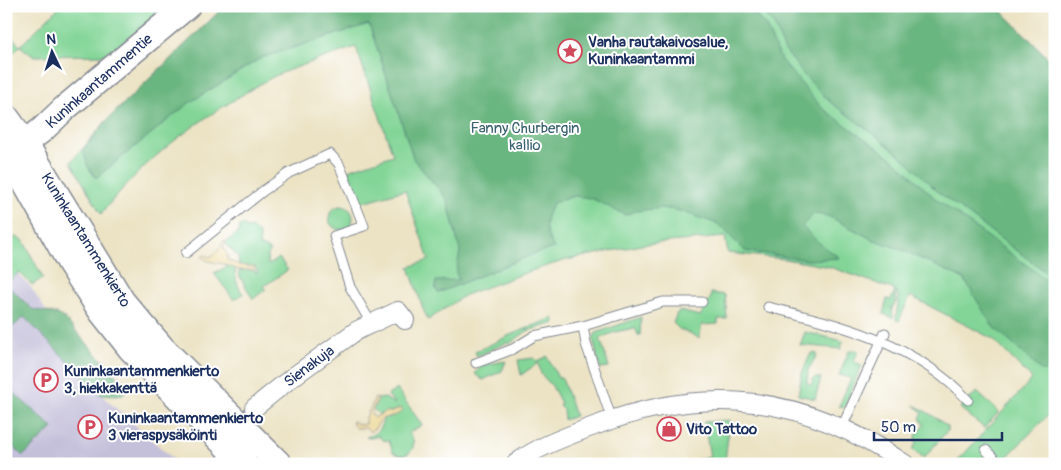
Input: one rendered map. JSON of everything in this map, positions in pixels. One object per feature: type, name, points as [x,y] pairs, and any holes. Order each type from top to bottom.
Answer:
[{"type":"street","name":"Kuninkaantammentie","points":[[13,149],[42,130],[65,108],[187,6]]},
{"type":"street","name":"Kuninkaantammenkierto","points":[[6,117],[13,149],[119,296],[163,349],[279,464]]},
{"type":"street","name":"Sienakuja","points":[[237,423],[356,331],[398,311],[404,320]]},
{"type":"street","points":[[515,464],[543,448],[612,420],[653,408],[684,402],[731,400],[800,412],[842,427],[875,444],[905,464]]},
{"type":"street","name":"Kuninkaantammenkierto","points":[[237,423],[244,464]]},
{"type":"lane","points":[[186,253],[263,190],[289,174],[330,154],[339,164],[364,226],[334,236],[350,287],[371,323]]},
{"type":"lane","points":[[476,363],[513,349],[534,336],[582,326],[663,302],[702,302]]},
{"type":"lane","points":[[768,307],[884,337],[953,384],[968,400]]},
{"type":"lane","points":[[582,326],[586,344],[612,420]]},
{"type":"lane","points":[[842,427],[884,337]]},
{"type":"lane","points":[[986,450],[999,464]]},
{"type":"shaded area","points":[[17,273],[30,286],[101,395],[179,464],[6,464],[6,284]]},
{"type":"green space","points":[[60,6],[166,6],[108,55],[33,56],[20,46]]},
{"type":"green space","name":"Fanny Churbergin kallio","points":[[225,6],[861,6],[1055,211],[1055,408],[1000,464],[955,464],[1032,379],[993,339],[910,296],[899,321],[896,320],[897,291],[896,301],[892,308],[893,318],[883,314],[887,299],[891,300],[895,290],[830,267],[785,259],[728,253],[725,237],[646,244],[566,260],[465,295],[428,320],[409,267],[429,260],[405,190],[360,203],[348,170],[393,155],[356,47],[278,75],[196,124],[146,165],[101,214],[71,162],[107,120]]},
{"type":"green space","name":"Fanny Churbergin kallio","points":[[225,6],[748,6],[766,27],[781,60],[822,108],[896,161],[936,199],[1055,286],[1055,361],[1043,372],[992,325],[964,279],[898,248],[874,240],[828,216],[814,214],[802,226],[819,243],[840,258],[809,260],[745,251],[718,224],[676,210],[661,208],[636,211],[625,215],[591,198],[574,196],[553,203],[547,216],[546,230],[554,248],[536,253],[438,293],[435,287],[436,281],[459,280],[456,273],[460,251],[447,199],[414,160],[369,24],[261,58],[189,103],[96,178],[88,167],[83,150],[107,120]]},
{"type":"green space","points":[[759,6],[997,6],[1055,65],[1055,279],[938,192],[908,162],[830,102],[804,75],[784,49],[774,25]]},
{"type":"green space","points":[[6,26],[11,36],[20,46],[6,60]]},
{"type":"green space","points":[[341,206],[350,209],[353,218],[350,227],[341,230],[332,227],[329,218],[332,209]]},
{"type":"green space","points":[[242,225],[247,228],[251,227],[256,231],[260,239],[259,245],[271,251],[267,256],[268,265],[279,258],[288,270],[264,286],[266,289],[253,299],[240,277],[239,270],[254,270],[256,273],[258,272],[255,267],[239,265],[238,257],[225,243],[240,231],[239,227]]},
{"type":"green space","points":[[16,237],[23,240],[43,278],[32,285],[19,272],[6,284],[6,241]]},
{"type":"green space","points":[[229,266],[235,268],[237,282],[243,294],[234,300],[214,273]]},
{"type":"green space","points":[[6,284],[32,309],[57,314],[64,318],[122,382],[126,391],[121,395],[101,395],[24,317],[6,333]]},
{"type":"green space","points":[[711,293],[725,295],[727,319],[718,319],[718,324],[702,325],[699,338],[679,329],[673,323],[677,313],[680,311],[700,316],[711,297]]},
{"type":"green space","points":[[641,317],[640,335],[638,335],[635,328],[615,332],[600,338],[609,367],[600,368],[593,339],[596,333]]},
{"type":"green space","points":[[553,318],[555,323],[527,331],[509,344],[508,342],[477,356],[475,352],[510,335]]},
{"type":"green space","points":[[805,332],[843,341],[841,349],[800,345]]},
{"type":"green space","points":[[858,350],[854,362],[862,365],[844,408],[839,406],[851,378],[839,375],[849,351]]},
{"type":"green space","points":[[811,353],[816,353],[817,355],[808,370],[807,383],[811,385],[814,378],[821,378],[815,399],[798,395],[802,373]]},
{"type":"green space","points":[[547,356],[558,378],[562,378],[575,416],[564,420],[563,410],[559,406],[561,403],[552,386],[541,374],[538,363],[521,375],[518,360],[534,358],[538,362]]},
{"type":"green space","points":[[506,361],[502,371],[483,380],[475,374],[482,365]]},
{"type":"green space","points":[[6,386],[53,428],[23,456],[6,440]]},
{"type":"green space","points":[[397,389],[422,425],[409,433],[414,443],[413,447],[411,451],[403,455],[393,452],[389,441],[383,440],[378,436],[366,437],[378,430],[384,417],[391,417],[398,409],[380,415],[373,409],[378,399],[385,398],[395,404],[388,395]]},
{"type":"green space","points":[[977,392],[999,412],[984,428],[960,408]]},
{"type":"green space","points":[[914,405],[948,427],[948,430],[924,458],[912,449],[916,444],[915,437],[924,425],[920,418],[923,413]]},
{"type":"green space","points":[[730,420],[725,461],[699,462],[698,459],[710,457],[704,422]]},
{"type":"sand","points":[[224,240],[226,242],[223,247],[228,256],[227,260],[239,265],[256,268],[254,270],[239,270],[224,264],[208,261],[202,257],[213,255]]},
{"type":"sand","points":[[375,398],[378,399],[371,413],[374,418],[385,412],[392,412],[400,408],[403,411],[381,419],[370,432],[366,428],[356,428],[352,421],[360,425],[365,424],[366,417]]},
{"type":"place","name":"Vanha rautakaivosalue, Kuninkaantammi","points":[[570,51]]},
{"type":"place","name":"Kuninkaantammenkierto 3, hiekkakenttä","points":[[46,380]]},
{"type":"place","name":"Kuninkaantammenkierto 3 vieraspysäköinti","points":[[90,427]]},
{"type":"place","name":"Vito Tattoo","points":[[669,429]]}]
